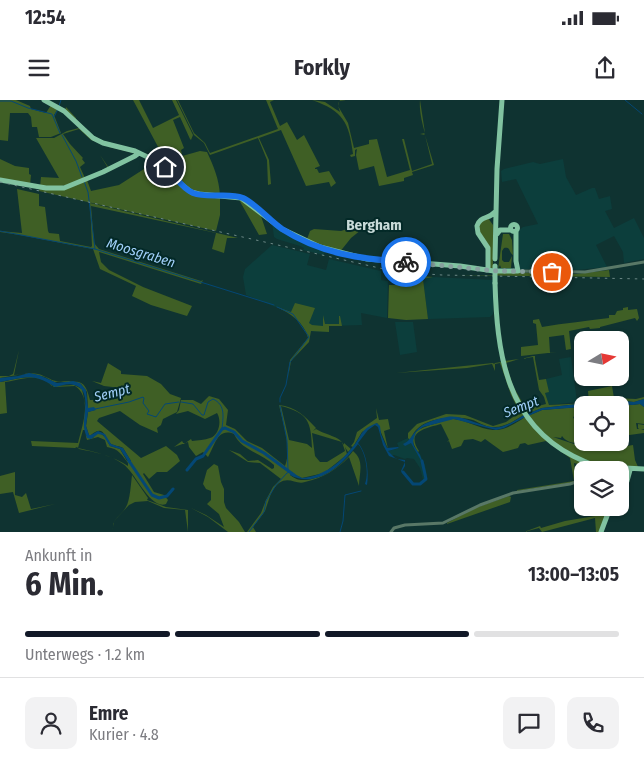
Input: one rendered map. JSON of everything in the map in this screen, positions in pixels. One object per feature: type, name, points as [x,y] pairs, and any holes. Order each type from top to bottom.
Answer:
[{"type":"main road","points":[[44,100],[64,111],[92,138],[138,153],[165,167],[191,192],[241,198],[284,230],[326,250],[367,259],[486,270],[518,271],[515,238],[512,230]]},
{"type":"main road","points":[[502,100],[495,212],[495,283],[497,323],[503,364],[521,408],[534,425],[556,445],[584,461]]},
{"type":"main road","points":[[0,180],[46,188],[64,188],[103,172],[138,153]]},
{"type":"main road","points":[[495,259],[496,186]]},
{"type":"main road","points":[[486,270],[487,246],[478,233],[477,228],[480,220],[495,212]]},
{"type":"main road","points":[[487,217],[500,226],[512,230]]},
{"type":"main road","points":[[496,237],[500,230],[512,230]]},
{"type":"main road","points":[[580,459],[586,461]]},
{"type":"main road","points":[[629,476],[644,471]]},
{"type":"main road","points":[[601,532],[607,516]]},
{"type":"street","points":[[518,271],[585,272],[642,262]]},
{"type":"street","points":[[391,532],[395,528],[405,525],[443,523],[480,505],[513,493],[574,483]]},
{"type":"shaded area","points":[[563,159],[566,177],[576,195],[595,188],[599,199],[610,196],[612,209],[605,211],[614,228],[634,218],[644,238],[644,259],[624,263],[623,252],[614,236],[596,245],[607,267],[576,270],[520,269],[518,231],[523,227],[538,224],[516,179],[502,182],[501,171],[533,162],[540,164]]},
{"type":"shaded area","points":[[272,223],[325,251],[324,255],[303,250],[304,248],[300,246],[277,239],[274,237]]},
{"type":"shaded area","points":[[272,245],[310,254],[307,265],[326,270],[329,259],[381,271],[381,280],[388,281],[387,318],[361,313],[362,325],[329,326],[329,332],[306,331],[293,314],[246,295],[243,277],[245,269]]},
{"type":"shaded area","points":[[432,277],[494,280],[493,314],[490,317],[428,319],[423,279]]},
{"type":"shaded area","points":[[395,322],[413,322],[417,352],[400,355]]},
{"type":"shaded area","points":[[571,357],[576,396],[574,396],[574,402],[549,405],[545,393],[548,392],[546,379],[562,375],[559,359]]},
{"type":"shaded area","points":[[408,438],[420,454],[425,465],[427,476],[424,483],[420,468],[414,459],[405,459],[392,455],[388,451],[399,448],[397,443]]},
{"type":"green space","points":[[0,100],[16,100],[30,106],[31,109],[46,113],[51,105],[58,109],[54,115],[61,133],[51,137],[39,137],[37,127],[32,127],[31,117],[28,113],[10,113],[8,141],[0,140]]},
{"type":"green space","points":[[133,100],[139,100],[153,128],[179,115],[172,100],[176,100],[193,135],[191,140],[180,117],[173,120],[184,148],[181,150],[182,154],[167,156],[168,159],[157,161],[135,150],[156,159],[164,158]]},
{"type":"green space","points":[[177,100],[194,133],[205,143],[210,153],[278,129],[266,100],[274,100],[270,102],[280,126],[287,122],[297,140],[304,135],[320,166],[315,169],[319,173],[329,171],[336,183],[331,187],[329,182],[306,186],[281,130],[259,138],[269,160],[271,184],[268,185],[267,160],[258,138],[210,155],[204,143],[194,135]]},
{"type":"green space","points":[[312,100],[325,102],[340,112],[338,106],[348,123],[354,148],[369,144],[369,140],[377,139],[387,177],[410,170],[402,139],[404,139],[412,171],[432,164],[425,135],[434,165],[412,172],[413,175],[404,178],[404,181],[379,186],[374,166],[359,170],[356,155],[357,149],[355,150],[355,156],[351,157],[350,155],[353,154],[351,143],[343,119],[338,113]]},
{"type":"green space","points":[[420,100],[425,133],[421,116]]},
{"type":"green space","points":[[66,107],[92,135],[101,140],[135,150],[96,139],[65,111]]},
{"type":"green space","points":[[79,128],[97,141],[134,153],[91,140],[79,129],[63,134],[83,158],[85,163],[80,167],[85,178],[100,172],[63,187],[40,187],[41,177],[59,178],[36,138],[54,138],[67,131]]},
{"type":"green space","points":[[200,151],[207,152],[210,157],[220,195],[195,193],[184,187],[161,162]]},
{"type":"green space","points":[[0,159],[15,166],[29,168],[29,174],[31,175],[30,185],[0,179]]},
{"type":"green space","points":[[155,162],[187,190],[220,196],[220,215],[216,231],[39,191],[40,188],[49,189],[87,180],[91,191],[119,185]]},
{"type":"green space","points":[[17,189],[39,194],[39,206],[45,207],[48,231],[49,233],[59,234],[60,241],[92,246],[90,203],[238,238],[227,238],[224,253],[212,249],[216,233],[91,206],[94,243],[99,249],[201,281],[203,280],[201,284],[99,252],[101,262],[109,270],[143,287],[192,306],[187,316],[151,305],[132,296],[136,286],[100,269],[93,249],[0,232],[22,233]]},
{"type":"green space","points":[[238,198],[260,213],[267,234],[259,235]]},
{"type":"green space","points":[[488,218],[493,225],[493,268],[489,268],[489,254],[478,229],[480,222]]},
{"type":"green space","points":[[359,225],[361,230],[351,238],[339,253],[307,239],[310,231],[314,229],[341,231]]},
{"type":"green space","points":[[503,234],[509,234],[512,240],[513,255],[509,249],[504,248],[502,260],[509,262],[512,256],[511,268],[501,268],[500,265],[498,269]]},
{"type":"green space","points":[[609,270],[610,277],[455,275],[494,275],[494,272],[576,274]]},
{"type":"green space","points":[[400,274],[433,277],[423,279],[428,319],[406,320],[388,318],[389,285],[398,285]]},
{"type":"green space","points":[[295,303],[315,308],[309,323],[312,325],[323,326],[323,315],[325,324],[339,324],[340,316],[342,326],[329,326],[329,332],[311,331],[309,342],[291,361],[288,378],[290,360],[308,338],[303,327],[296,319],[277,307],[291,312]]},
{"type":"green space","points":[[628,307],[628,310],[637,309],[639,318],[637,321],[635,318],[600,328],[590,329],[589,327],[569,331],[571,349],[566,350],[564,335],[549,337],[550,353],[521,356],[521,347],[538,345],[536,324],[533,323],[533,320],[539,319],[542,327],[609,318],[609,315],[615,315],[617,311]]},
{"type":"green space","points":[[19,350],[14,375],[20,375],[0,378],[0,376],[13,374]]},
{"type":"green space","points":[[535,356],[539,380],[546,379],[549,392],[545,393],[549,405],[574,404],[542,408],[527,414],[513,391],[504,361],[519,359],[506,363],[513,386],[526,409],[546,404],[539,390],[533,357],[521,359]]},
{"type":"green space","points":[[501,362],[524,415],[507,425],[499,427],[486,426],[466,418],[443,418],[421,426],[415,431],[410,440],[408,438],[408,433],[417,424],[446,414],[465,415],[493,426],[506,422],[519,413],[519,411],[511,395],[500,363],[495,364],[495,371],[492,364],[467,368],[396,373]]},
{"type":"green space","points":[[108,363],[121,371],[121,374],[147,376],[161,384],[170,394],[181,398],[177,412],[163,419],[161,425],[157,428],[158,433],[140,425],[120,411],[99,418],[97,421],[141,458],[166,446],[177,455],[180,461],[167,472],[157,472],[149,479],[143,474],[154,492],[164,495],[168,500],[166,504],[154,502],[128,469],[118,461],[128,466],[128,463],[119,452],[107,447],[105,440],[98,437],[87,440],[85,433],[86,436],[93,438],[96,434],[101,434],[110,446],[120,449],[127,461],[131,461],[123,448],[110,443],[101,431],[89,435],[86,426],[88,412],[95,410],[88,409],[87,392],[81,384],[72,382],[82,383],[85,386],[90,400],[116,399],[120,394],[121,388],[104,386],[92,381],[101,383]]},
{"type":"green space","points":[[30,373],[35,373],[60,382],[54,382],[45,377]]},
{"type":"green space","points":[[27,377],[34,377],[42,379],[25,378],[5,382],[7,413],[0,414],[0,382]]},
{"type":"green space","points":[[74,385],[82,389],[84,398],[75,386],[53,386]]},
{"type":"green space","points":[[612,386],[614,396],[588,396],[588,391]]},
{"type":"green space","points":[[209,396],[219,399],[228,410],[226,425],[235,429],[247,441],[262,448],[285,466],[288,451],[285,427],[279,405],[285,406],[295,410],[304,416],[316,428],[313,431],[316,429],[336,438],[342,442],[344,445],[344,443],[351,449],[348,452],[345,447],[347,454],[324,473],[302,478],[291,473],[290,475],[301,480],[316,478],[337,467],[353,451],[360,463],[359,486],[349,457],[334,470],[323,476],[318,478],[302,483],[289,480],[283,481],[274,489],[265,511],[253,527],[256,532],[247,532],[261,513],[273,487],[281,479],[260,463],[248,462],[229,450],[240,454],[248,461],[258,460],[272,469],[274,465],[246,448],[234,434],[224,433],[220,435],[208,457],[203,452],[196,456],[189,447],[188,442],[186,443],[191,439],[192,441],[206,439],[216,434],[219,427],[219,416],[217,413],[205,419],[188,411],[176,414],[181,400],[193,400],[201,404]],"holes":[[[281,406],[297,412],[306,420],[311,431],[312,448],[307,444],[289,440]],[[312,433],[342,442],[345,451],[327,462],[320,462],[315,456]]]},
{"type":"green space","points":[[644,397],[644,399],[629,402],[629,399]]},
{"type":"green space","points":[[84,400],[86,408],[85,430],[83,430],[78,448],[32,446],[31,441],[78,443],[84,421]]},
{"type":"green space","points":[[640,404],[644,407],[644,424],[636,423],[637,429],[639,429],[638,424],[644,425],[644,429],[641,429],[644,430],[644,433],[629,435],[629,405]]},
{"type":"green space","points":[[574,407],[574,442],[566,440],[562,436],[561,438],[553,437],[574,444],[574,451],[629,451],[629,446],[633,445],[635,460],[639,469],[629,468],[629,461],[588,461],[560,447],[543,434],[528,416],[542,410]]},
{"type":"green space","points":[[376,408],[379,420],[388,419],[390,429],[384,431],[388,449],[377,423],[362,432],[353,447],[351,446],[357,432],[377,418]]},
{"type":"green space","points":[[525,417],[550,442],[587,461],[574,461],[574,481],[570,458],[546,441],[528,445],[525,443],[520,444],[518,448],[503,452],[485,439],[481,442],[473,439],[464,440],[461,446],[452,449],[449,441],[447,442],[449,440],[441,424],[424,429],[416,435],[415,444],[418,452],[413,440],[414,435],[426,426],[453,419],[497,430],[510,426]]},
{"type":"green space","points":[[182,441],[184,444],[174,447]]},
{"type":"green space","points":[[214,464],[218,466],[224,489],[226,508],[239,522],[245,532],[228,532],[208,517],[191,508],[206,515],[224,527],[219,514],[207,504],[211,500],[211,491],[206,489],[203,484],[207,470]]},
{"type":"green space","points":[[15,472],[15,495],[22,497],[26,493],[31,509],[55,504],[19,513],[13,492],[0,494],[0,476]]},
{"type":"green space","points":[[132,475],[148,498],[147,500],[166,507],[188,510],[188,532],[185,510],[164,508],[148,501],[135,502],[129,505],[114,522],[127,504]]},
{"type":"green space","points":[[574,481],[570,483],[517,490]]},
{"type":"green space","points":[[509,496],[511,497],[510,502],[447,524],[475,508]]},
{"type":"green space","points":[[606,516],[600,532],[596,532],[595,518],[542,532],[539,528],[524,532],[540,526],[541,528],[565,521]]},
{"type":"water","points":[[29,373],[57,383],[73,381],[80,383],[86,390],[88,408],[94,407],[96,410],[88,412],[86,426],[89,435],[98,431],[105,434],[111,444],[123,448],[131,461],[129,463],[120,449],[110,446],[103,435],[98,434],[91,439],[87,438],[84,427],[85,397],[80,387],[69,384],[55,387],[40,379],[28,377],[0,382],[0,378]]},
{"type":"water","points":[[644,399],[644,407],[640,404],[629,405],[629,402]]},
{"type":"water","points":[[574,404],[574,408],[542,410],[528,416],[527,414],[542,408]]},
{"type":"water","points":[[524,415],[525,417],[496,430],[454,419],[423,427],[416,432],[413,441],[423,464],[411,443],[405,446],[403,444],[422,425],[430,421],[454,417],[487,426],[500,427]]},
{"type":"water","points":[[377,423],[380,426],[387,448],[399,448],[388,451],[395,458],[389,456],[383,445],[378,427],[375,425],[368,430],[358,443],[361,447],[367,463],[368,474],[367,485],[365,484],[367,474],[365,458],[358,444],[337,467],[320,477],[300,479],[290,475],[291,472],[302,478],[310,477],[332,467],[344,457],[365,429]]},
{"type":"waterway","points":[[59,106],[61,100]]},
{"type":"waterway","points":[[625,100],[642,114]]},
{"type":"waterway","points":[[0,101],[11,101],[28,108],[52,114],[60,133]]},
{"type":"waterway","points":[[54,117],[58,109]]},
{"type":"waterway","points":[[62,135],[82,177]]},
{"type":"waterway","points":[[84,181],[88,192],[95,249]]},
{"type":"waterway","name":"Moosgraben","points":[[0,231],[95,249],[274,305]]},
{"type":"waterway","name":"Moosgraben","points":[[277,307],[293,314],[309,337],[290,362],[286,385],[280,402]]},
{"type":"waterway","name":"Sempt","points":[[95,409],[143,397],[143,403],[149,411],[147,414],[156,417],[165,404],[179,402]]},
{"type":"waterway","name":"Sempt","points":[[181,402],[193,404],[204,415],[208,402],[213,399],[222,408],[222,429]]},
{"type":"waterway","name":"Moosgraben","points":[[280,406],[287,440],[288,470]]},
{"type":"waterway","name":"Sempt","points":[[187,470],[196,459],[203,456],[222,429],[225,428],[234,432],[242,441],[264,453],[294,475]]},
{"type":"waterway","name":"Sempt","points":[[129,461],[152,495],[159,498],[167,496],[173,489]]},
{"type":"waterway","name":"Sempt","points":[[403,472],[413,484],[420,484],[426,479],[422,461]]},
{"type":"waterway","points":[[249,532],[264,512],[266,501],[276,485],[290,472]]},
{"type":"waterway","points":[[340,532],[345,495],[361,491]]},
{"type":"railway","points":[[0,182],[397,272],[442,275],[644,279]]},
{"type":"way so far","points":[[406,262],[498,271],[552,272]]},
{"type":"district","name":"Bergham","points":[[374,225]]},
{"type":"route","points":[[165,167],[191,192],[196,194],[236,196],[246,200],[282,229],[326,250],[356,258],[406,262]]}]
